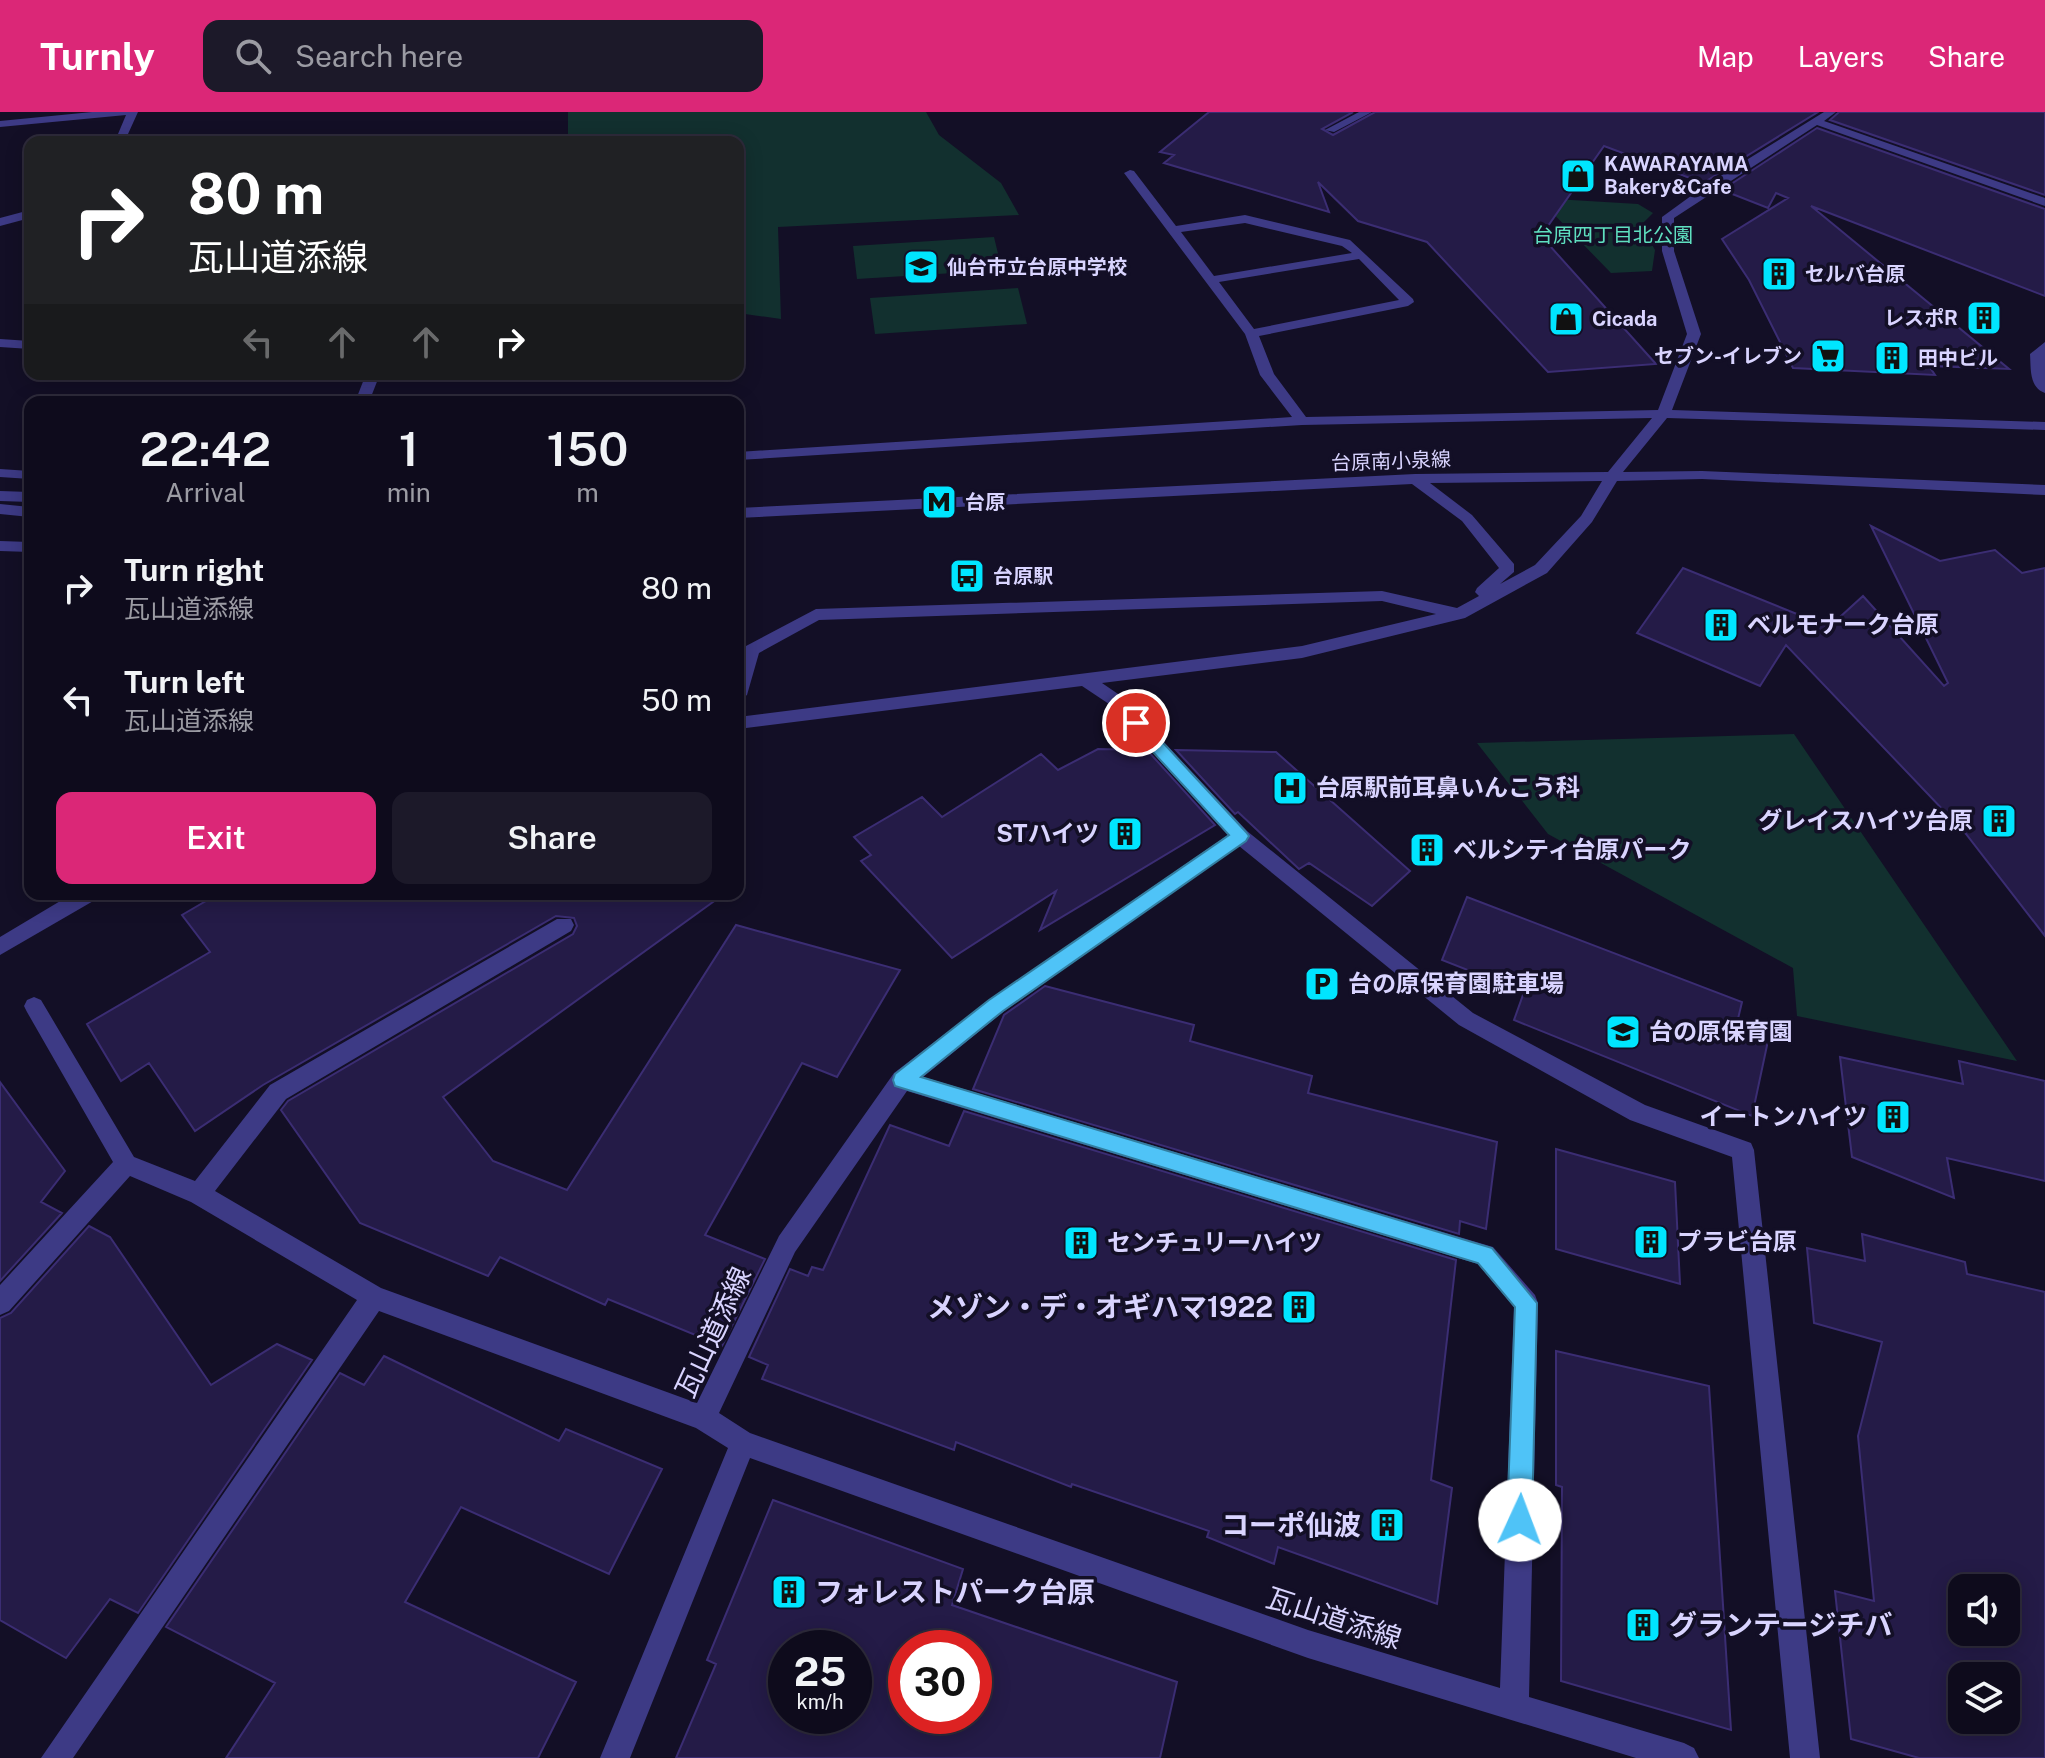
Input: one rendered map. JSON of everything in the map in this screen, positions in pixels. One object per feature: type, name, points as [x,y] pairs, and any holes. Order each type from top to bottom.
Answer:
[{"type":"street","points":[[0,124],[126,112]]},
{"type":"street","points":[[123,134],[133,112]]},
{"type":"street","points":[[1330,130],[1367,112]]},
{"type":"street","points":[[744,722],[1302,652],[1459,614],[1541,569],[1587,519],[1612,476],[1663,414],[1694,334],[1668,251],[1668,217],[1710,187],[1831,112]]},
{"type":"street","points":[[1815,121],[2045,202]]},
{"type":"street","points":[[1130,173],[1251,334],[1267,375],[1302,421]]},
{"type":"street","points":[[0,222],[24,216]]},
{"type":"street","points":[[1172,230],[1245,219],[1346,243],[1408,302],[1251,334]]},
{"type":"street","points":[[1210,280],[1362,255]]},
{"type":"street","points":[[0,343],[24,345]]},
{"type":"street","points":[[2045,346],[2037,354],[2039,381],[2045,389]]},
{"type":"street","points":[[744,456],[1302,421],[1663,414],[2045,426]]},
{"type":"street","points":[[0,473],[24,475]]},
{"type":"street","name":"台原南小泉線","points":[[744,513],[1415,479],[1702,475],[2045,490]]},
{"type":"street","points":[[1415,479],[1467,518],[1508,568],[1459,614]]},
{"type":"street","points":[[0,496],[24,497]]},
{"type":"street","points":[[0,509],[24,511]]},
{"type":"street","points":[[0,546],[24,547]]},
{"type":"street","points":[[744,676],[752,650],[816,615],[1382,596],[1459,614]]},
{"type":"street","points":[[1084,679],[1115,700],[1240,836],[1466,1019],[1638,1113],[1743,1150],[1805,1758]]},
{"type":"street","name":"瓦山道添線","points":[[1240,836],[996,1006],[902,1080],[787,1244],[703,1418],[743,1443],[1308,1644],[1514,1706],[1651,1753],[1684,1758]]},
{"type":"street","points":[[0,947],[78,900]]},
{"type":"street","points":[[199,1194],[278,1092],[564,925]]},
{"type":"street","points":[[34,1006],[126,1164],[199,1194],[374,1297],[703,1418]]},
{"type":"street","points":[[902,1080],[1485,1255],[1526,1303],[1514,1706]]},
{"type":"street","points":[[0,1303],[126,1164]]},
{"type":"street","points":[[56,1758],[374,1297]]},
{"type":"street","points":[[615,1758],[743,1443]]},
{"type":"green space","points":[[568,112],[926,112],[939,135],[1001,183],[1019,215],[778,227],[781,319],[744,314],[744,136],[568,136]]},
{"type":"green space","name":"台原四丁目北公園","points":[[1538,198],[1638,204],[1653,213],[1641,225],[1655,250],[1652,271],[1611,273]]},
{"type":"green space","points":[[994,237],[1002,270],[857,279],[853,246]]},
{"type":"green space","points":[[1018,288],[1027,324],[875,334],[870,298]]},
{"type":"green space","points":[[1794,734],[2017,1061],[1797,1016],[1793,968],[1548,834],[1477,743]]},
{"type":"building","points":[[1209,112],[1353,112],[1322,129],[1333,135],[1375,112],[1818,112],[1703,183],[1604,146],[1541,236],[1656,364],[1548,372],[1427,242],[1358,221],[1318,182],[1329,212],[1164,163],[1174,155],[1160,152]]},
{"type":"building","points":[[1839,112],[2045,112],[2045,195],[1830,120]]},
{"type":"building","points":[[1817,128],[2045,209],[2045,296],[1811,206],[2009,369],[1929,366],[1935,375],[1793,368],[1749,280],[1722,239],[1788,198],[1776,193],[1768,208],[1722,190]]},
{"type":"building","points":[[1871,526],[1940,561],[1995,550],[2022,573],[2045,568],[2045,936],[1966,834],[1786,645],[1760,686],[1637,633],[1683,568],[1829,627],[1863,596],[1944,686],[1948,683]]},
{"type":"building","points":[[1098,749],[1147,750],[1215,825],[1040,930],[1056,891],[952,958],[861,861],[871,855],[854,837],[922,797],[942,817],[1041,754],[1058,770]]},
{"type":"building","points":[[1176,750],[1276,752],[1410,871],[1372,906],[1309,863],[1299,869],[1238,812],[1235,814]]},
{"type":"building","points":[[1467,897],[1742,1002],[1737,1023],[1769,1036],[1752,1116],[1514,1020],[1524,992],[1442,960]]},
{"type":"building","points":[[208,900],[716,900],[443,1097],[493,1161],[567,1190],[736,925],[900,970],[837,1077],[802,1063],[705,1235],[765,1259],[722,1346],[608,1299],[605,1305],[500,1257],[488,1276],[360,1223],[281,1110],[288,1101],[573,934],[577,926],[574,918],[556,916],[263,1085],[195,1131],[149,1063],[121,1081],[87,1024],[210,952],[182,915]]},
{"type":"building","points":[[1045,986],[1194,1025],[1190,1041],[1312,1076],[1308,1093],[1497,1142],[1486,1229],[1460,1221],[1459,1234],[973,1089],[1004,1015]]},
{"type":"building","points":[[1840,1057],[1963,1084],[1959,1061],[2045,1081],[2045,1181],[1947,1158],[1954,1198],[1852,1157]]},
{"type":"building","points":[[0,1082],[65,1171],[41,1202],[62,1213],[0,1281]]},
{"type":"building","points":[[964,1111],[1456,1260],[1431,1480],[1452,1488],[1437,1604],[1278,1547],[1274,1564],[1207,1537],[1209,1531],[1072,1484],[1071,1487],[956,1442],[954,1450],[762,1379],[768,1365],[749,1357],[790,1269],[808,1276],[812,1267],[823,1270],[890,1125],[949,1146]]},
{"type":"building","points":[[1556,1149],[1675,1182],[1680,1284],[1556,1249]]},
{"type":"building","points":[[89,1226],[110,1237],[211,1385],[277,1344],[312,1360],[138,1613],[110,1599],[66,1658],[0,1620],[0,1318],[11,1313]]},
{"type":"building","points":[[1862,1234],[1965,1262],[1967,1274],[2045,1292],[2045,1758],[1919,1758],[1851,1739],[1835,1591],[1874,1601],[1858,1436],[1882,1342],[1814,1323],[1807,1248],[1865,1261]]},
{"type":"building","points":[[1556,1351],[1709,1386],[1731,1730],[1561,1681],[1562,1487],[1556,1485]]},
{"type":"building","points":[[384,1356],[559,1441],[566,1429],[662,1469],[609,1574],[461,1507],[405,1602],[576,1682],[538,1758],[226,1758],[275,1683],[166,1627],[340,1373],[364,1385]]},
{"type":"building","points":[[773,1500],[963,1569],[952,1605],[1177,1682],[1160,1758],[676,1758],[716,1664],[707,1660]]},
{"type":"place","name":"KAWARAYAMA Bakery&Cafe","points":[[1578,176]]},
{"type":"place","name":"仙台市立台原中学校","points":[[921,267]]},
{"type":"place","name":"セルバ台原","points":[[1779,274]]},
{"type":"place","name":"レスポR","points":[[1984,318]]},
{"type":"place","name":"Cicada","points":[[1566,319]]},
{"type":"place","name":"セブン-イレブン","points":[[1828,356]]},
{"type":"place","name":"田中ビル","points":[[1892,358]]},
{"type":"place","name":"台原","points":[[939,502]]},
{"type":"place","name":"台原駅","points":[[967,576]]},
{"type":"place","name":"ベルモナーク台原","points":[[1721,625]]},
{"type":"place","name":"台原駅前耳鼻いんこう科","points":[[1290,788]]},
{"type":"place","name":"グレイスハイツ台原","points":[[1999,821]]},
{"type":"place","name":"STハイツ","points":[[1125,834]]},
{"type":"place","name":"ベルシティ台原パーク","points":[[1427,850]]},
{"type":"place","name":"台の原保育園駐車場","points":[[1322,984]]},
{"type":"place","name":"台の原保育園","points":[[1623,1032]]},
{"type":"place","name":"イートンハイツ","points":[[1893,1117]]},
{"type":"place","name":"プラビ台原","points":[[1651,1242]]},
{"type":"place","name":"センチュリーハイツ","points":[[1081,1243]]},
{"type":"place","name":"メゾン・デ・オギハマ1922","points":[[1299,1307]]},
{"type":"place","name":"コーポ仙波","points":[[1387,1525]]},
{"type":"place","name":"フォレストパーク台原","points":[[789,1592]]},
{"type":"place","name":"グランテージチバ","points":[[1643,1625]]},
{"type":"route","points":[[1136,723],[1240,836],[996,1006],[902,1080],[1485,1255],[1526,1303],[1520,1520]]}]
